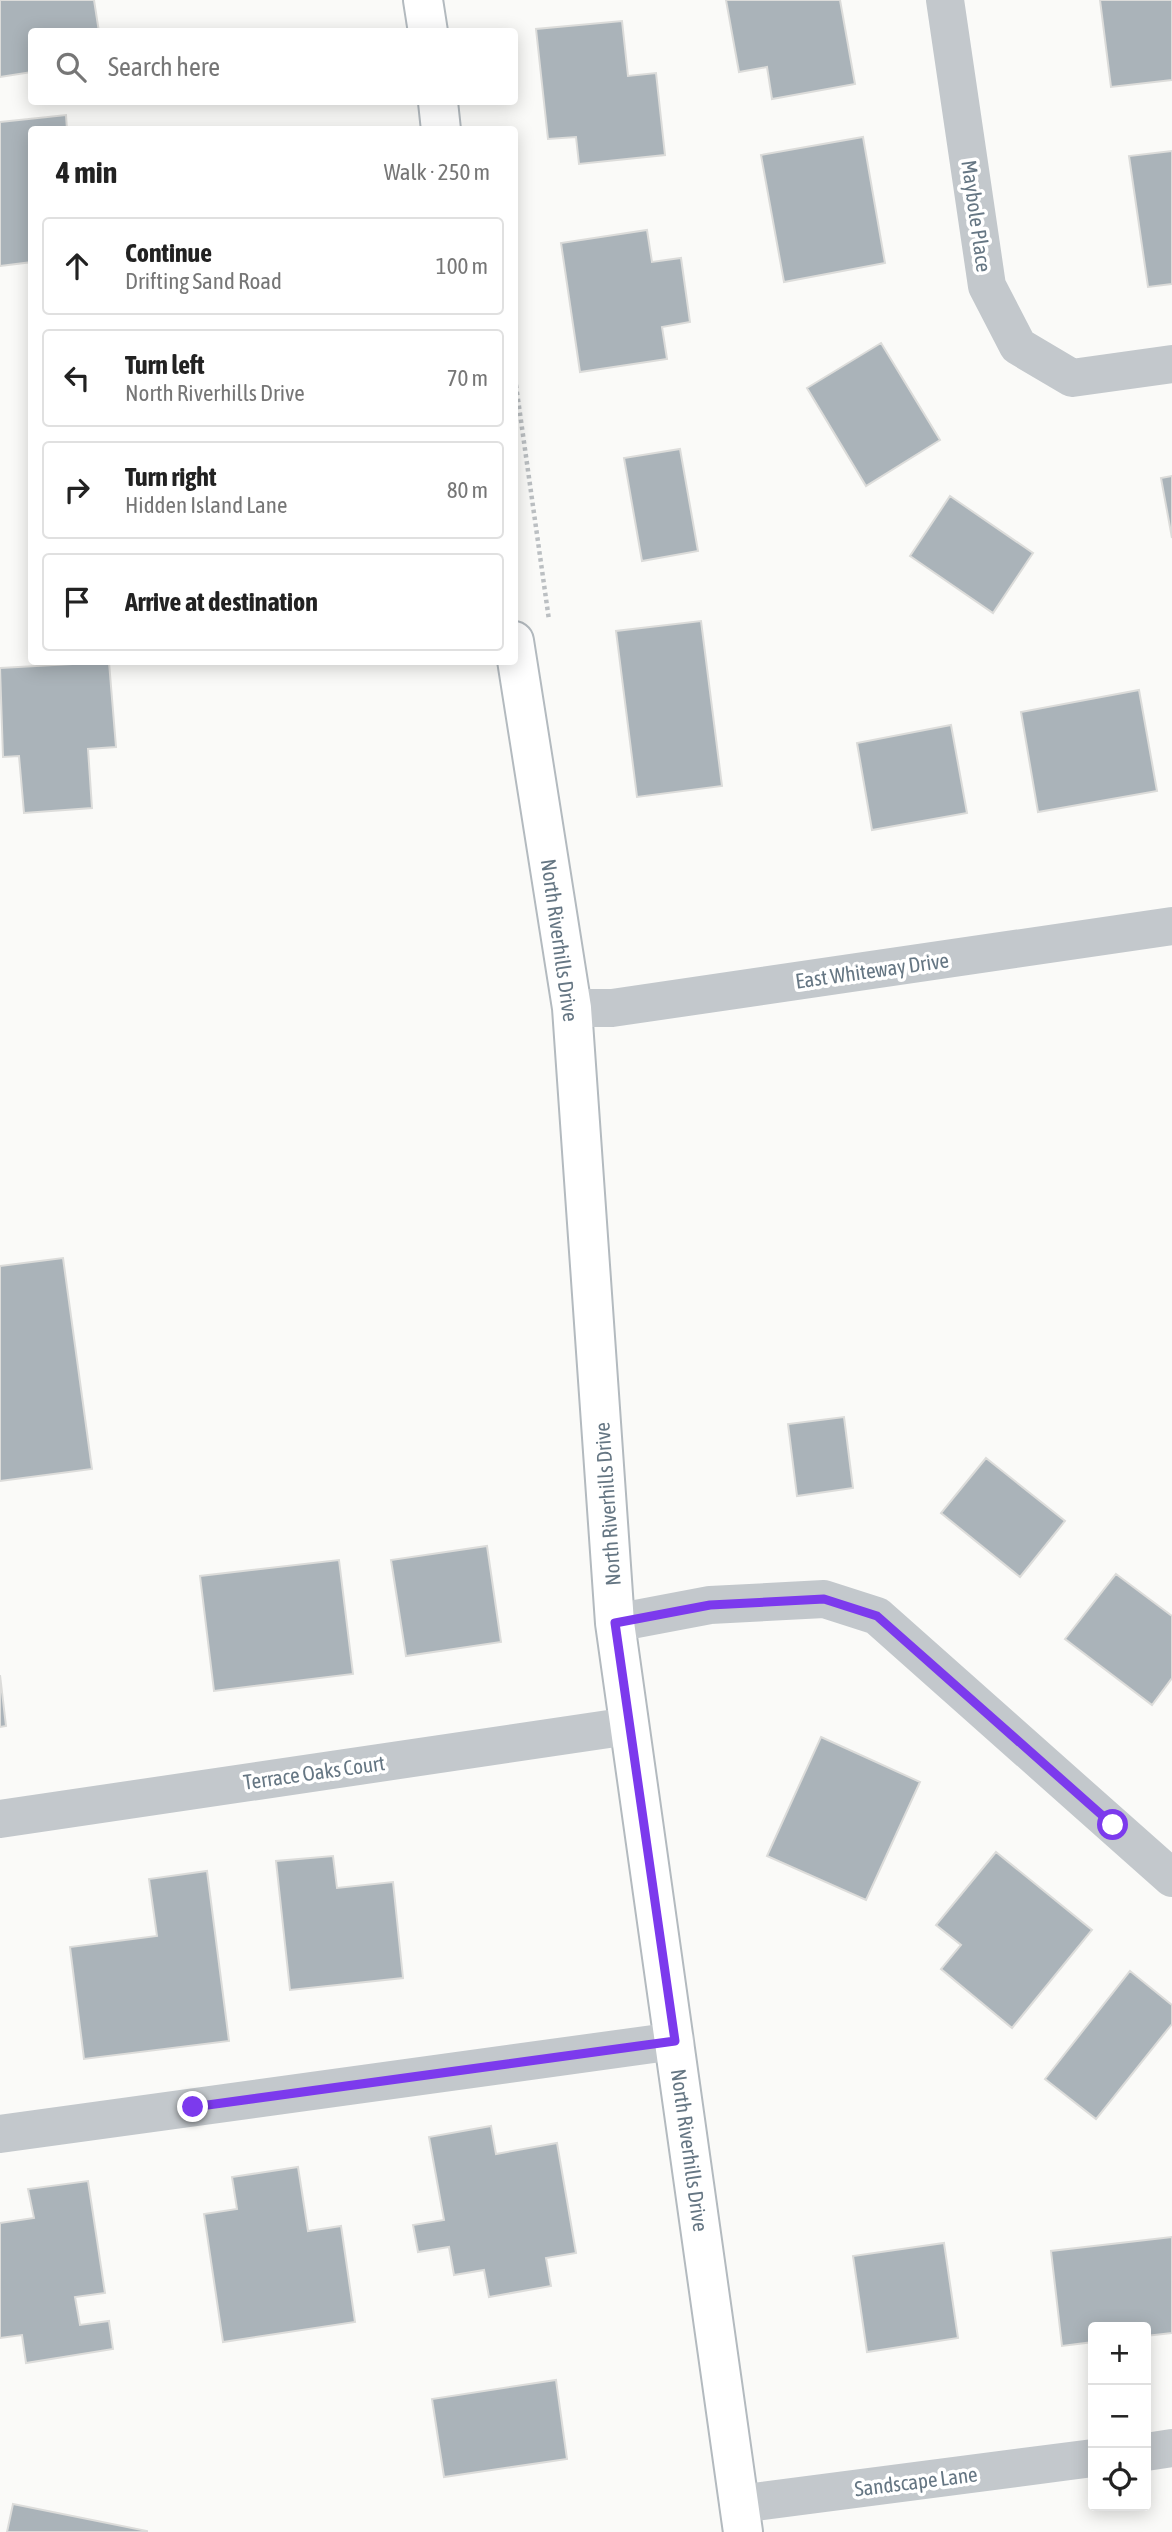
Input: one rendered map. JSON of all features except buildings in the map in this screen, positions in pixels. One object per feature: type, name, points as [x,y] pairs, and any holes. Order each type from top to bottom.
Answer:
[{"type":"street","points":[[424,0],[428,28]]},
{"type":"street","name":"Maybole Place","points":[[945,0],[987,286],[1018,346],[1072,378],[1172,363]]},
{"type":"street","points":[[438,105],[441,126]]},
{"type":"street","name":"North Riverhills Drive","points":[[518,665],[572,1008],[615,1623],[741,2518]]},
{"type":"street","name":"East Whiteway Drive","points":[[572,1008],[612,1008],[1172,926]]},
{"type":"street","points":[[615,1623],[710,1605],[824,1599],[877,1616],[1172,1878]]},
{"type":"street","name":"Terrace Oaks Court","points":[[0,1819],[629,1726]]},
{"type":"street","points":[[0,2134],[675,2041]]},
{"type":"street","points":[[1151,2451],[1172,2448]]},
{"type":"street","name":"Sandscape Lane","points":[[741,2518],[1088,2459]]},
{"type":"route","points":[[193,2107],[675,2041],[615,1623],[710,1605],[824,1599],[877,1616],[1113,1825]]}]
